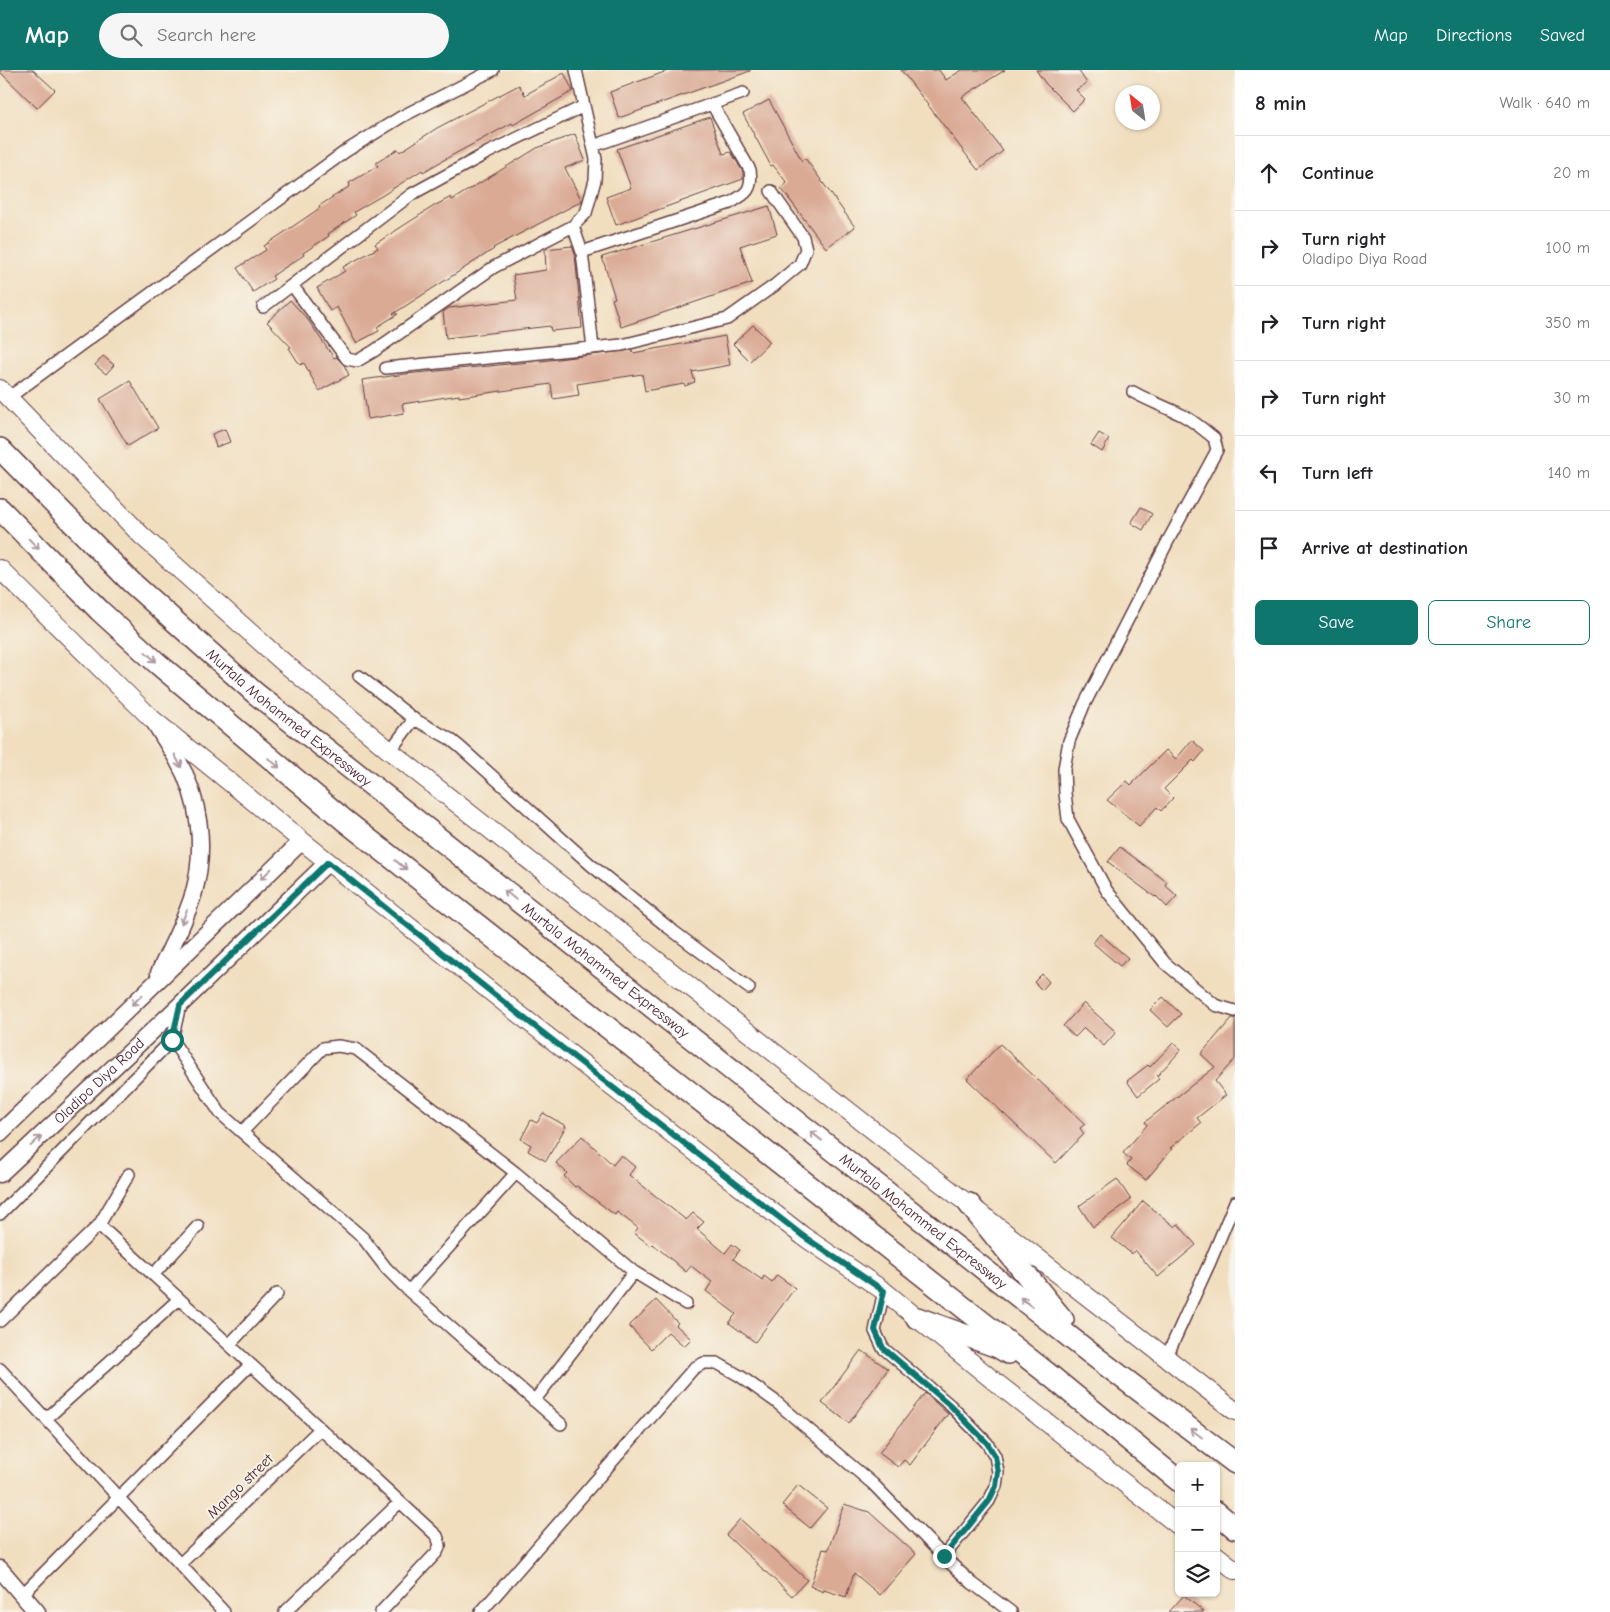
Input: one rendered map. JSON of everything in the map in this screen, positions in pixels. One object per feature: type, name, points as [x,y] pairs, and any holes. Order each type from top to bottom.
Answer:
[{"type":"highway","name":"Murtala Mohammed Expressway","points":[[0,449],[131,582],[255,693],[1090,1353],[1235,1463]]},
{"type":"highway","points":[[0,509],[100,611],[157,663],[344,820],[1052,1377],[1175,1478]]},
{"type":"highway","points":[[969,1204],[1090,1353]]},
{"type":"highway","points":[[918,1318],[998,1347],[1052,1377]]},
{"type":"highway","points":[[1220,1515],[1235,1528]]},
{"type":"main road","points":[[4,394],[140,535],[282,661],[390,751],[1235,1411]]},
{"type":"main road","points":[[0,570],[152,719],[302,841],[803,1236],[884,1291],[994,1381],[1175,1523]]},
{"type":"main road","points":[[152,719],[178,760],[185,776],[198,813],[200,830],[199,860],[194,892],[154,983]]},
{"type":"main road","name":"Oladipo Diya Road","points":[[0,1134],[302,841]]},
{"type":"main road","name":"Oladipo Diya Road","points":[[0,1174],[180,1005],[328,862]]},
{"type":"main road","points":[[1220,1558],[1235,1570]]},
{"type":"main road","points":[[0,1569],[37,1612]]},
{"type":"street","points":[[4,394],[346,151],[401,117],[494,70]]},
{"type":"street","points":[[292,285],[347,359],[357,361],[382,346],[494,267],[573,226],[586,213],[595,180],[596,159],[576,70]]},
{"type":"street","points":[[593,146],[742,93]]},
{"type":"street","points":[[582,252],[730,203],[746,194],[752,182],[750,170],[712,104]]},
{"type":"street","points":[[263,307],[412,194],[487,153],[584,106]]},
{"type":"street","points":[[386,368],[622,345],[727,319],[775,285],[800,264],[806,250],[802,237],[771,191]]},
{"type":"street","points":[[573,226],[582,252],[592,348]]},
{"type":"street","points":[[1132,392],[1150,402],[1183,415],[1214,438],[1217,450],[1115,643],[1084,705],[1069,741],[1064,769],[1068,819],[1107,891],[1165,963],[1215,1005],[1235,1011]]},
{"type":"street","points":[[359,676],[414,719],[450,739],[591,865],[669,928],[749,988]]},
{"type":"street","points":[[390,751],[414,719]]},
{"type":"street","points":[[0,1214],[172,1040],[180,1005]]},
{"type":"street","points":[[172,1040],[220,1113],[362,1238],[386,1268],[409,1291],[561,1424]]},
{"type":"street","points":[[242,1132],[323,1048],[338,1046],[356,1049],[516,1173],[634,1272],[686,1304]]},
{"type":"street","points":[[409,1291],[516,1173]]},
{"type":"street","points":[[0,1321],[99,1225],[129,1174]]},
{"type":"street","points":[[1166,1358],[1235,1202]]},
{"type":"street","points":[[99,1225],[438,1536],[440,1545],[437,1552],[381,1612]]},
{"type":"street","points":[[153,1275],[198,1226]]},
{"type":"street","points":[[534,1401],[634,1272]]},
{"type":"street","points":[[884,1291],[875,1330],[883,1348],[950,1405],[987,1443],[995,1456],[998,1472],[996,1486],[989,1501],[944,1556]]},
{"type":"street","points":[[229,1345],[278,1294]]},
{"type":"street","points":[[46,1419],[179,1299]]},
{"type":"street","points":[[481,1612],[694,1368],[704,1363],[717,1363],[740,1376],[775,1401],[873,1484],[972,1583],[1011,1612]]},
{"type":"street","points":[[22,1596],[250,1365]]},
{"type":"street","points":[[0,1370],[223,1612]]},
{"type":"street","name":"Mango street","points":[[180,1564],[320,1429]]},
{"type":"street","points":[[285,1612],[400,1502]]},
{"type":"building","points":[[0,70],[33,70],[55,90],[37,108]]},
{"type":"building","points":[[670,70],[750,71],[619,118],[610,92]]},
{"type":"building","points":[[901,70],[939,70],[946,80],[962,70],[1005,70],[962,97],[1003,151],[978,170]]},
{"type":"building","points":[[1036,70],[1078,70],[1087,83],[1076,90],[1085,99],[1073,111],[1046,84]]},
{"type":"building","points":[[564,73],[573,91],[513,125],[512,123],[423,172],[422,170],[354,212],[356,215],[303,253],[304,255],[272,276],[274,279],[253,292],[237,268],[266,250],[264,246],[320,208],[319,206],[350,186],[349,183],[378,166],[376,163],[398,149],[400,152],[437,128],[519,85],[525,95]]},
{"type":"building","points":[[769,100],[802,161],[805,158],[855,227],[826,248],[781,188],[787,183],[773,165],[771,166],[743,114]]},
{"type":"building","points":[[710,117],[723,154],[731,152],[743,172],[743,179],[616,225],[606,197],[631,188],[617,149]]},
{"type":"building","points":[[575,134],[585,160],[565,168],[582,201],[493,248],[393,314],[398,314],[377,327],[379,331],[356,343],[337,307],[330,311],[317,288],[345,271],[343,267],[378,248],[375,244],[434,206],[451,197],[452,200],[537,148]]},
{"type":"building","points":[[769,206],[777,234],[740,246],[752,283],[621,327],[612,299],[615,298],[602,257]]},
{"type":"building","points":[[572,246],[575,254],[582,328],[551,331],[550,326],[446,338],[443,312],[449,308],[517,300],[513,275],[546,270],[545,249]]},
{"type":"building","points":[[290,300],[308,320],[334,358],[336,357],[344,365],[349,375],[319,391],[304,363],[300,365],[289,348],[291,347],[267,322]]},
{"type":"building","points":[[753,325],[770,342],[750,361],[733,344]]},
{"type":"building","points":[[725,336],[730,365],[692,372],[695,382],[685,386],[684,384],[645,391],[642,374],[577,384],[579,395],[553,399],[551,384],[402,404],[404,413],[368,419],[362,380],[632,350],[633,353]]},
{"type":"building","points":[[103,356],[114,365],[106,374],[95,365]]},
{"type":"building","points":[[130,381],[158,428],[128,446],[100,399]]},
{"type":"building","points":[[225,429],[230,442],[216,447],[212,434]]},
{"type":"building","points":[[1099,433],[1109,439],[1102,452],[1091,445]]},
{"type":"building","points":[[1141,507],[1152,514],[1143,530],[1131,523]]},
{"type":"building","points":[[1192,740],[1204,751],[1195,762],[1193,760],[1164,789],[1173,798],[1161,811],[1157,807],[1139,826],[1107,800],[1127,781],[1131,785],[1166,750],[1176,759]]},
{"type":"building","points":[[1120,847],[1167,882],[1165,885],[1177,896],[1167,907],[1156,896],[1108,862]]},
{"type":"building","points":[[1100,934],[1128,958],[1120,966],[1093,943]]},
{"type":"building","points":[[1042,974],[1049,982],[1042,990],[1034,982]]},
{"type":"building","points":[[1163,997],[1181,1014],[1168,1027],[1150,1010]]},
{"type":"building","points":[[1084,1003],[1116,1032],[1104,1046],[1084,1028],[1075,1037],[1063,1026]]},
{"type":"building","points":[[1232,1018],[1235,1018],[1235,1059],[1215,1081],[1226,1095],[1197,1118],[1201,1123],[1170,1148],[1172,1149],[1146,1180],[1127,1165],[1131,1160],[1123,1153],[1147,1125],[1145,1122],[1215,1067],[1201,1054]]},
{"type":"building","points":[[1173,1043],[1181,1050],[1157,1076],[1159,1079],[1138,1096],[1127,1081],[1148,1065],[1150,1067]]},
{"type":"building","points":[[1000,1044],[1085,1124],[1080,1128],[1084,1134],[1056,1163],[967,1079]]},
{"type":"building","points":[[543,1113],[566,1126],[546,1161],[528,1151],[531,1145],[521,1139],[531,1120],[537,1123]]},
{"type":"building","points":[[582,1136],[613,1165],[621,1155],[635,1167],[629,1175],[686,1220],[693,1213],[704,1222],[697,1229],[725,1253],[732,1244],[740,1250],[733,1259],[762,1280],[764,1276],[772,1282],[777,1275],[795,1288],[755,1342],[729,1323],[736,1314],[706,1291],[712,1282],[691,1266],[686,1272],[653,1244],[651,1246],[634,1233],[638,1228],[617,1212],[615,1215],[577,1186],[575,1187],[564,1176],[567,1173],[556,1163]]},
{"type":"building","points":[[1117,1179],[1131,1200],[1093,1227],[1079,1206]]},
{"type":"building","points":[[1143,1201],[1175,1227],[1178,1224],[1196,1245],[1158,1277],[1135,1250],[1132,1254],[1112,1238]]},
{"type":"building","points":[[656,1300],[678,1323],[676,1325],[691,1339],[684,1346],[668,1332],[651,1349],[629,1326]]},
{"type":"building","points":[[861,1350],[888,1369],[849,1423],[822,1403]]},
{"type":"building","points":[[925,1393],[948,1414],[910,1465],[904,1460],[898,1467],[879,1453]]},
{"type":"building","points":[[798,1485],[827,1508],[810,1528],[782,1505]]},
{"type":"building","points":[[844,1504],[869,1512],[916,1554],[880,1595],[854,1573],[846,1597],[824,1590],[823,1592],[810,1586],[823,1549],[828,1550]]},
{"type":"building","points":[[740,1519],[807,1580],[792,1596],[726,1535]]},
{"type":"building","points":[[1182,1597],[1186,1597],[1204,1612],[1169,1612]]},
{"type":"route","points":[[172,1040],[180,1005],[328,862],[803,1236],[884,1291],[875,1330],[883,1348],[950,1405],[987,1443],[995,1456],[998,1472],[996,1486],[989,1501],[944,1556]]}]
